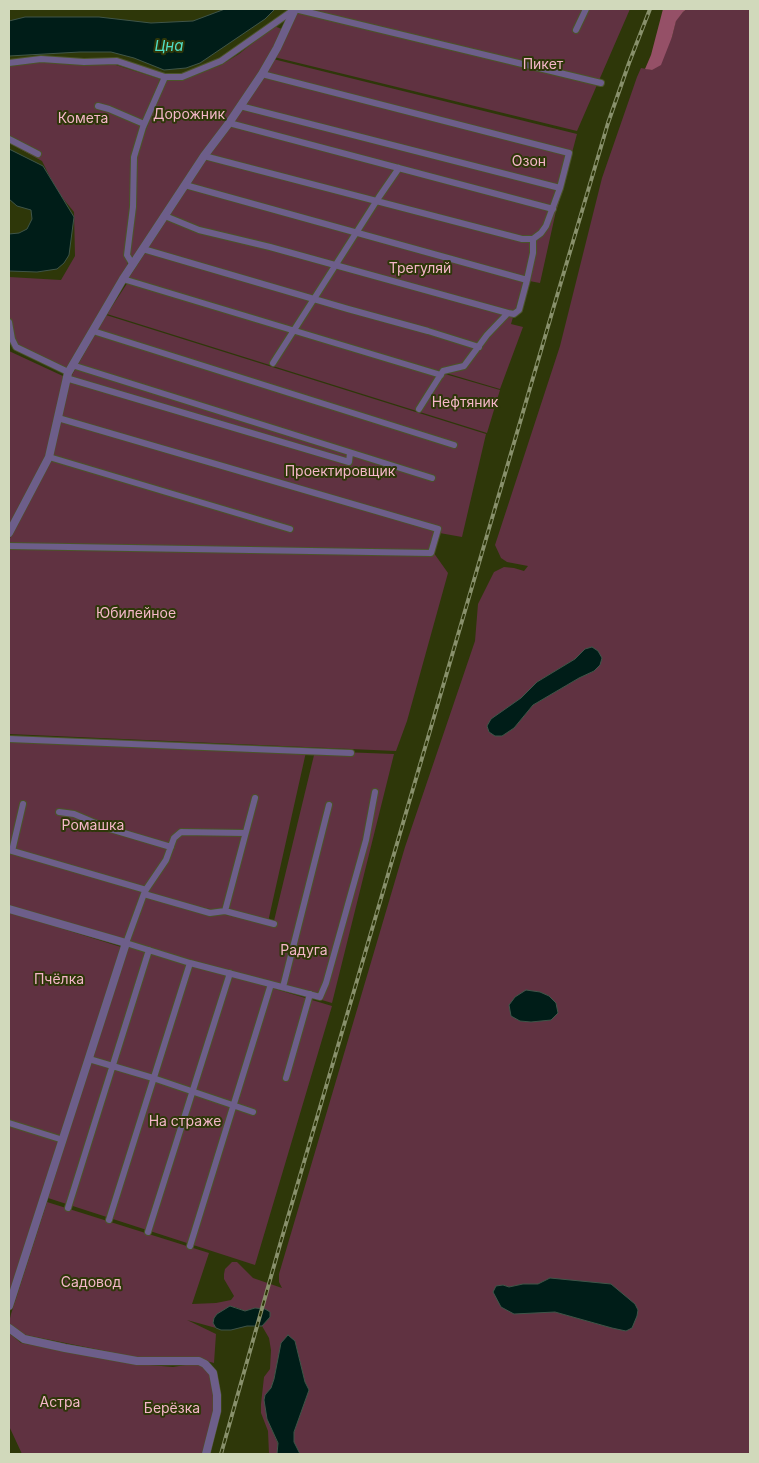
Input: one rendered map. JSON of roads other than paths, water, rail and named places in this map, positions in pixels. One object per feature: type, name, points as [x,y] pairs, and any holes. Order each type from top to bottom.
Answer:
[{"type":"street","points":[[10,530],[49,457],[69,372],[164,216],[262,74],[277,48],[295,9]]},
{"type":"street","points":[[9,63],[41,60],[117,61],[165,77],[182,77],[221,61],[295,9],[601,83]]},
{"type":"street","points":[[576,30],[586,9]]},
{"type":"street","points":[[204,156],[522,239],[533,239],[546,226],[560,188],[569,152],[262,74]]},
{"type":"street","points":[[133,265],[127,255],[133,207],[134,158],[144,124],[165,77]]},
{"type":"street","points":[[98,106],[144,124]]},
{"type":"street","points":[[240,106],[560,188]]},
{"type":"street","points":[[229,123],[553,209]]},
{"type":"street","points":[[9,139],[38,154]]},
{"type":"street","points":[[273,363],[399,168]]},
{"type":"street","points":[[185,185],[528,280]]},
{"type":"street","points":[[164,216],[199,230],[514,314],[519,310],[528,280],[533,254],[533,239]]},
{"type":"street","points":[[143,249],[479,347]]},
{"type":"street","points":[[124,279],[441,375]]},
{"type":"street","points":[[419,409],[443,372],[464,366],[487,335],[508,313]]},
{"type":"street","points":[[9,322],[12,339],[16,347],[69,372],[349,462],[350,452]]},
{"type":"street","points":[[93,331],[454,445]]},
{"type":"street","points":[[69,372],[350,452],[432,478]]},
{"type":"street","points":[[9,546],[431,553],[438,529],[58,418]]},
{"type":"street","points":[[49,457],[290,529]]},
{"type":"street","points":[[9,739],[351,753]]},
{"type":"street","points":[[9,909],[190,962],[320,997],[326,983],[366,840],[375,792]]},
{"type":"street","points":[[224,911],[255,798]]},
{"type":"street","points":[[23,804],[10,850],[210,913],[224,911],[274,924]]},
{"type":"street","points":[[283,987],[329,805]]},
{"type":"street","points":[[59,812],[74,814],[107,828],[171,847]]},
{"type":"street","points":[[9,1306],[126,943],[145,892],[166,860],[174,838],[181,832],[245,833]]},
{"type":"street","points":[[68,1208],[149,950]]},
{"type":"street","points":[[109,1220],[190,962]]},
{"type":"street","points":[[148,1232],[230,973]]},
{"type":"street","points":[[190,1246],[270,984]]},
{"type":"street","points":[[286,1078],[310,994]]},
{"type":"street","points":[[89,1059],[234,1104],[253,1112]]},
{"type":"street","points":[[9,1123],[63,1140]]},
{"type":"street","points":[[9,1328],[24,1339],[65,1348],[137,1361],[199,1361],[205,1364],[213,1373],[218,1395],[217,1411],[206,1454]]},
{"type":"water","name":"Цна","points":[[225,9],[275,9],[265,19],[200,63],[186,68],[164,70],[134,58],[111,52],[9,56],[9,21],[25,17],[99,17],[151,23],[193,21]]},
{"type":"water","points":[[9,149],[43,166],[74,217],[69,255],[57,269],[37,272],[9,271],[9,234],[19,233],[27,229],[32,219],[31,210],[17,206],[9,199]]},
{"type":"water","points":[[592,647],[598,651],[602,658],[600,665],[594,671],[533,705],[514,728],[502,736],[495,736],[489,732],[487,726],[491,719],[521,698],[537,682],[575,659],[585,649]]},
{"type":"water","points":[[526,990],[540,992],[549,996],[556,1003],[558,1013],[551,1020],[531,1022],[520,1021],[511,1016],[509,1005],[515,997]]},
{"type":"water","points":[[550,1278],[611,1284],[635,1304],[638,1310],[632,1328],[626,1331],[555,1312],[514,1314],[501,1307],[493,1292],[496,1286],[503,1285],[509,1287],[523,1284],[538,1284]]},
{"type":"water","points":[[230,1306],[245,1311],[255,1308],[265,1309],[270,1312],[270,1317],[262,1326],[247,1326],[231,1330],[216,1328],[213,1323],[214,1318]]},
{"type":"water","points":[[288,1335],[295,1341],[305,1382],[309,1390],[294,1432],[294,1442],[300,1454],[277,1454],[278,1443],[267,1419],[264,1400],[274,1379],[281,1343]]},
{"type":"railway","points":[[221,1454],[281,1241],[608,123],[650,9]]},
{"type":"park label","name":"Пикет","points":[[543,65]]},
{"type":"park label","name":"Дорожник","points":[[189,115]]},
{"type":"park label","name":"Комета","points":[[83,119]]},
{"type":"park label","name":"Озон","points":[[529,162]]},
{"type":"park label","name":"Трегуляй","points":[[420,269]]},
{"type":"park label","name":"Нефтяник","points":[[465,403]]},
{"type":"park label","name":"Проектировщик","points":[[340,472]]},
{"type":"park label","name":"Юбилейное","points":[[136,614]]},
{"type":"park label","name":"Ромашка","points":[[93,826]]},
{"type":"park label","name":"Радуга","points":[[304,951]]},
{"type":"park label","name":"Пчёлка","points":[[59,980]]},
{"type":"park label","name":"На страже","points":[[185,1122]]},
{"type":"park label","name":"Садовод","points":[[91,1283]]},
{"type":"park label","name":"Астра","points":[[60,1403]]},
{"type":"park label","name":"Берёзка","points":[[172,1409]]}]
